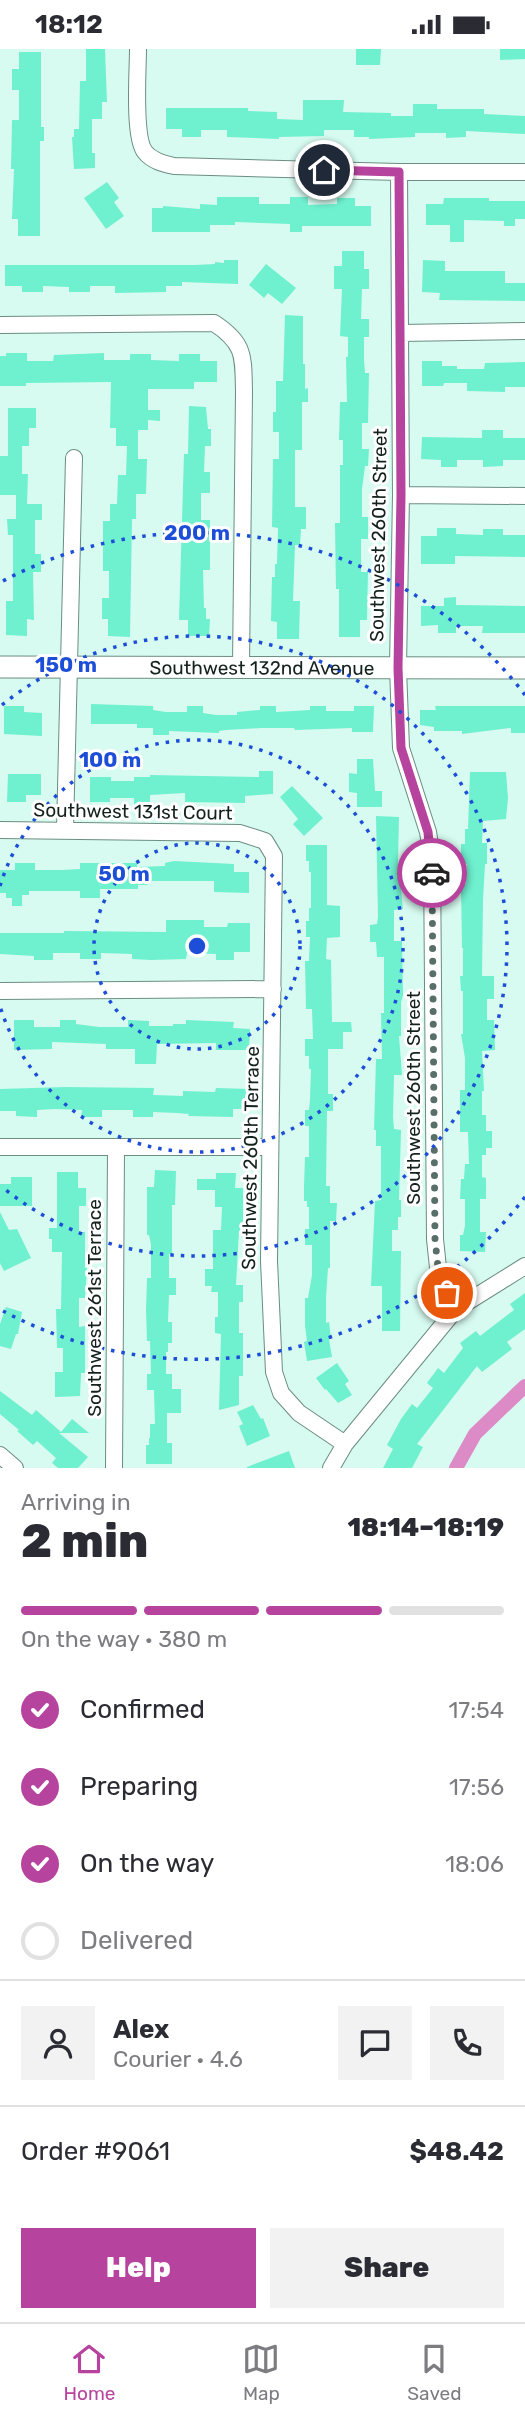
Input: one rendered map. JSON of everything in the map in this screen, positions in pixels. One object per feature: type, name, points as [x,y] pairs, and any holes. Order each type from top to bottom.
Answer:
[{"type":"street","points":[[138,49],[138,131],[141,145],[153,159],[174,166],[399,172],[525,171]]},
{"type":"street","name":"Southwest 260th Street","points":[[399,172],[401,495],[398,668],[401,748],[428,832],[432,857],[435,1239],[439,1277],[456,1309]]},
{"type":"street","points":[[0,325],[214,323],[233,335],[243,358],[244,392],[241,666]]},
{"type":"street","points":[[400,333],[525,331]]},
{"type":"street","points":[[65,830],[74,458]]},
{"type":"street","points":[[401,495],[525,496]]},
{"type":"street","name":"Southwest 132nd Avenue","points":[[0,667],[525,668]]},
{"type":"street","name":"Southwest 131st Court","points":[[0,830],[240,833],[265,841]]},
{"type":"street","name":"Southwest 260th Terrace","points":[[265,841],[274,856],[269,1261],[274,1373],[281,1393],[299,1413],[345,1444]]},
{"type":"street","points":[[0,991],[273,989]]},
{"type":"street","points":[[0,1147],[270,1147]]},
{"type":"street","name":"Southwest 261st Terrace","points":[[114,1468],[116,1148]]},
{"type":"street","points":[[331,1468],[345,1444],[456,1309],[525,1266]]},
{"type":"street","points":[[0,1455],[15,1468]]},
{"type":"building","points":[[86,49],[105,49],[107,102],[102,102],[102,119],[92,119],[95,168],[74,169],[72,137],[74,129],[79,129],[80,81],[86,81]]},
{"type":"building","points":[[356,49],[381,49],[380,65],[356,65]]},
{"type":"building","points":[[500,49],[525,49],[525,59],[500,60]]},
{"type":"building","points":[[19,52],[41,52],[41,127],[44,127],[44,141],[40,141],[40,236],[18,236],[18,219],[12,219],[12,120],[19,120],[19,90],[12,90],[12,69],[19,69]]},
{"type":"building","points":[[303,100],[344,100],[343,112],[391,113],[391,116],[413,116],[413,104],[437,104],[437,109],[484,109],[484,114],[525,116],[525,134],[466,131],[466,137],[446,138],[446,133],[415,133],[415,137],[369,139],[354,137],[354,130],[324,130],[324,136],[279,139],[227,137],[227,130],[201,130],[201,137],[182,137],[182,129],[166,129],[166,108],[248,108],[248,111],[277,112],[277,119],[303,120]]},
{"type":"building","points":[[107,182],[119,198],[114,202],[124,216],[106,229],[84,198]]},
{"type":"building","points":[[217,197],[259,197],[259,204],[290,204],[290,197],[308,197],[308,205],[337,204],[337,198],[355,198],[355,206],[371,206],[371,226],[302,226],[302,232],[290,232],[290,224],[235,222],[235,225],[210,225],[210,232],[152,232],[152,208],[163,206],[200,209],[200,204],[217,205]]},
{"type":"building","points":[[444,198],[525,201],[525,219],[515,219],[515,226],[504,226],[504,221],[464,220],[464,242],[450,242],[450,225],[426,225],[426,204],[443,204]]},
{"type":"building","points":[[342,251],[364,251],[364,269],[369,269],[369,289],[362,289],[361,319],[369,319],[369,337],[364,337],[365,373],[369,373],[368,423],[362,423],[362,449],[369,449],[362,489],[362,517],[368,517],[368,539],[361,539],[361,572],[368,572],[367,620],[360,620],[360,637],[339,637],[339,589],[336,589],[335,523],[340,523],[340,465],[343,465],[343,440],[339,440],[340,402],[347,402],[348,357],[348,337],[340,336],[342,289],[334,289],[334,266],[342,266]]},
{"type":"building","points":[[224,260],[238,260],[238,284],[182,282],[182,286],[166,286],[166,292],[115,293],[115,286],[90,286],[90,292],[69,292],[69,287],[43,286],[43,292],[22,292],[22,286],[5,286],[5,265],[195,265],[224,263]]},
{"type":"building","points":[[423,260],[445,261],[445,271],[505,271],[505,283],[525,283],[525,301],[439,300],[440,293],[422,292]]},
{"type":"building","points":[[266,264],[296,288],[282,304],[268,293],[264,298],[249,285]]},
{"type":"building","points":[[285,315],[303,316],[303,364],[305,389],[308,388],[308,402],[302,402],[302,450],[295,450],[295,507],[306,507],[306,529],[301,529],[300,545],[295,545],[293,601],[300,601],[299,639],[277,639],[277,622],[271,621],[272,577],[275,577],[277,564],[278,528],[272,527],[273,459],[279,459],[279,432],[273,432],[273,412],[276,412],[276,381],[283,381]]},
{"type":"building","points":[[6,353],[27,353],[27,361],[53,361],[54,355],[104,353],[104,360],[130,360],[130,354],[151,354],[151,360],[179,361],[179,354],[200,354],[200,361],[217,361],[217,382],[194,382],[194,389],[148,389],[148,410],[160,410],[160,421],[148,420],[148,430],[138,430],[138,459],[147,459],[146,494],[136,494],[136,519],[132,519],[130,637],[108,636],[108,619],[102,619],[102,598],[109,598],[109,571],[103,571],[103,521],[110,521],[110,504],[117,504],[118,475],[126,475],[127,446],[116,446],[116,428],[110,428],[111,382],[0,386],[0,356],[6,356]]},
{"type":"building","points":[[422,361],[442,361],[442,366],[457,366],[457,369],[484,369],[485,363],[525,362],[525,387],[505,387],[505,392],[467,391],[467,383],[422,386]]},
{"type":"building","points":[[189,406],[206,407],[208,429],[211,429],[211,446],[205,446],[204,472],[210,472],[210,493],[201,493],[201,520],[210,520],[210,570],[203,570],[204,608],[206,619],[210,619],[209,636],[188,636],[188,620],[179,620],[184,454],[188,454]]},
{"type":"building","points":[[8,408],[36,408],[36,428],[29,428],[29,446],[22,446],[22,474],[28,474],[27,504],[42,504],[42,520],[35,520],[35,554],[41,554],[41,572],[33,572],[34,620],[27,619],[27,636],[6,635],[6,601],[13,601],[13,535],[8,535],[7,519],[16,519],[16,495],[0,495],[0,456],[8,456]]},
{"type":"building","points":[[482,430],[503,430],[503,438],[525,438],[525,460],[503,460],[503,466],[483,467],[483,460],[457,460],[457,467],[441,467],[441,460],[421,459],[422,437],[482,438]]},
{"type":"building","points":[[437,528],[456,528],[456,534],[483,535],[483,529],[503,529],[503,535],[525,535],[525,557],[455,556],[455,564],[421,564],[421,536],[437,536]]},
{"type":"building","points":[[456,597],[456,605],[525,606],[525,633],[482,633],[483,626],[456,626],[456,633],[438,633],[438,625],[421,626],[421,606],[444,606],[444,598]]},
{"type":"building","points":[[91,704],[153,706],[153,710],[166,712],[187,712],[187,706],[203,706],[203,713],[216,715],[237,715],[237,712],[260,710],[260,706],[276,706],[276,712],[310,710],[310,706],[326,706],[326,711],[354,711],[354,706],[374,706],[373,732],[352,732],[352,728],[261,728],[226,730],[219,733],[169,731],[169,735],[153,735],[153,728],[137,728],[137,724],[91,724]]},
{"type":"building","points":[[4,706],[24,706],[24,712],[42,713],[42,736],[4,734]]},
{"type":"building","points":[[435,706],[525,706],[525,733],[511,733],[511,728],[462,734],[462,731],[434,731],[434,727],[420,725],[420,710],[436,710]]},
{"type":"building","points":[[357,759],[373,759],[375,791],[382,791],[382,807],[357,807],[357,793],[349,792],[349,773],[357,774]]},
{"type":"building","points":[[259,771],[273,771],[273,794],[245,796],[245,803],[185,802],[185,793],[150,795],[150,805],[134,805],[134,798],[110,798],[110,802],[90,802],[90,777],[134,781],[134,777],[150,775],[259,777]]},
{"type":"building","points":[[470,772],[506,772],[508,798],[506,819],[483,821],[482,843],[487,843],[487,864],[483,899],[482,976],[494,976],[494,999],[487,999],[487,1020],[494,1020],[495,1050],[482,1051],[482,1115],[486,1115],[486,1131],[492,1131],[492,1148],[486,1148],[486,1155],[482,1155],[486,1199],[480,1199],[480,1232],[486,1232],[485,1252],[460,1251],[460,1235],[463,1235],[465,1226],[465,1199],[460,1199],[461,1179],[464,1179],[465,1164],[469,1164],[468,1132],[460,1132],[460,1090],[465,1090],[465,1058],[461,1034],[461,886],[466,884],[467,864],[461,864],[461,844],[465,844],[465,829],[468,829]]},
{"type":"building","points":[[8,774],[41,774],[41,795],[26,795],[26,802],[7,802]]},
{"type":"building","points":[[292,786],[323,818],[304,836],[293,824],[298,819],[280,797]]},
{"type":"building","points":[[376,816],[399,817],[398,861],[403,909],[394,910],[394,941],[402,941],[403,995],[399,1036],[402,1075],[394,1075],[393,1117],[394,1129],[401,1130],[401,1217],[398,1217],[398,1230],[392,1230],[392,1251],[401,1251],[400,1331],[382,1331],[382,1286],[371,1286],[375,1201],[381,1200],[381,1146],[376,1146],[374,1130],[376,1059],[382,1059],[381,1013],[384,1013],[384,957],[377,957],[376,942],[370,942],[370,925],[377,924],[378,917]]},
{"type":"building","points":[[306,845],[327,845],[327,905],[340,906],[340,937],[327,938],[326,959],[331,960],[332,1022],[351,1022],[352,1032],[343,1032],[343,1049],[328,1049],[328,1094],[333,1094],[333,1111],[327,1111],[326,1186],[330,1186],[330,1203],[337,1203],[336,1221],[330,1221],[330,1268],[326,1298],[326,1323],[329,1322],[332,1357],[307,1361],[304,1342],[307,1341],[305,1298],[308,1298],[312,1275],[312,1245],[305,1245],[305,1229],[309,1229],[309,1207],[307,1201],[304,1201],[304,1186],[305,1157],[309,1157],[309,1126],[305,1126],[305,1110],[309,1110],[311,1069],[309,1056],[305,1056],[305,1039],[313,1039],[312,1009],[306,1009],[305,961],[309,961],[310,937],[306,937],[306,921],[309,921],[311,908],[311,872],[309,861],[306,861]]},
{"type":"building","points":[[174,861],[234,864],[234,872],[249,872],[249,893],[214,892],[214,881],[152,881],[147,885],[138,885],[138,889],[100,889],[100,898],[80,898],[80,891],[29,891],[29,895],[22,895],[22,906],[12,906],[12,898],[6,898],[6,893],[0,893],[0,870],[15,870],[15,863],[35,863],[35,870],[62,870],[80,869],[80,863],[137,863],[137,867],[165,866],[165,863]]},
{"type":"building","points":[[166,920],[204,920],[204,927],[250,923],[250,952],[234,952],[234,960],[216,960],[216,954],[187,953],[186,959],[151,960],[132,959],[132,954],[101,953],[101,959],[80,959],[80,953],[53,953],[53,960],[34,960],[34,956],[0,954],[0,933],[166,932]]},
{"type":"building","points":[[14,1020],[34,1020],[34,1027],[60,1027],[60,1020],[76,1020],[76,1024],[99,1027],[128,1027],[128,1020],[149,1021],[149,1026],[186,1024],[186,1020],[234,1022],[233,1028],[250,1029],[249,1050],[216,1050],[216,1043],[157,1044],[156,1064],[135,1064],[135,1049],[106,1049],[106,1044],[52,1042],[52,1049],[14,1050]]},
{"type":"building","points":[[154,1088],[153,1095],[183,1096],[183,1091],[250,1089],[250,1109],[233,1109],[233,1117],[153,1112],[153,1117],[133,1117],[133,1110],[102,1110],[102,1117],[81,1117],[82,1110],[55,1109],[37,1110],[37,1117],[16,1116],[16,1111],[0,1111],[0,1089]]},
{"type":"building","points":[[155,1170],[176,1171],[169,1278],[176,1278],[176,1295],[169,1295],[168,1322],[172,1322],[172,1343],[168,1343],[166,1352],[166,1374],[172,1374],[172,1389],[181,1389],[181,1413],[167,1413],[167,1443],[172,1443],[172,1464],[146,1464],[150,1424],[155,1424],[154,1390],[147,1390],[147,1374],[151,1374],[146,1310],[147,1278],[151,1278],[151,1245],[147,1235],[147,1187],[154,1187]]},
{"type":"building","points":[[57,1172],[78,1172],[78,1188],[86,1188],[86,1206],[79,1206],[79,1232],[85,1232],[87,1268],[85,1298],[79,1298],[79,1327],[85,1326],[85,1373],[81,1373],[80,1396],[55,1397],[55,1372],[63,1372],[63,1348],[57,1348],[56,1309],[61,1309],[62,1252],[52,1252],[52,1239],[49,1239],[49,1228],[57,1228]]},
{"type":"building","points":[[216,1173],[236,1173],[235,1188],[243,1188],[243,1231],[239,1231],[236,1285],[243,1285],[243,1302],[239,1302],[239,1333],[243,1333],[243,1376],[239,1376],[239,1405],[219,1410],[221,1334],[215,1333],[218,1292],[211,1292],[212,1286],[205,1286],[205,1269],[213,1269],[213,1230],[221,1230],[222,1207],[215,1207],[215,1190],[197,1190],[197,1179],[216,1179]]},
{"type":"building","points":[[11,1177],[32,1177],[32,1206],[0,1206],[0,1184],[11,1184]]},
{"type":"building","points":[[0,1212],[9,1230],[17,1229],[31,1258],[4,1271],[0,1263]]},
{"type":"building","points":[[525,1293],[525,1329],[507,1342],[512,1349],[482,1372],[477,1366],[417,1444],[423,1447],[412,1468],[383,1468],[393,1449],[387,1445],[401,1419],[412,1404],[417,1408],[433,1388],[427,1383],[438,1368],[444,1373],[463,1348],[460,1343],[476,1331],[480,1336],[514,1310],[510,1304]]},
{"type":"building","points":[[6,1307],[22,1312],[18,1334],[11,1349],[0,1346],[0,1324]]},
{"type":"building","points":[[337,1363],[349,1381],[345,1384],[352,1395],[338,1403],[316,1378]]},
{"type":"building","points":[[0,1391],[32,1415],[36,1410],[61,1432],[72,1419],[89,1433],[59,1433],[88,1457],[78,1468],[58,1468],[52,1463],[56,1458],[37,1441],[33,1445],[0,1414]]},
{"type":"building","points":[[253,1405],[261,1419],[263,1418],[270,1436],[247,1446],[239,1426],[243,1424],[237,1412]]},
{"type":"building","points":[[289,1451],[295,1468],[247,1468],[247,1467]]},
{"type":"waterway","points":[[456,1468],[475,1434],[525,1386]]},
{"type":"way so far","points":[[432,873],[435,1239],[439,1277],[447,1293]]},
{"type":"route","points":[[324,170],[399,172],[401,495],[398,668],[401,748],[428,832],[432,873]]}]
